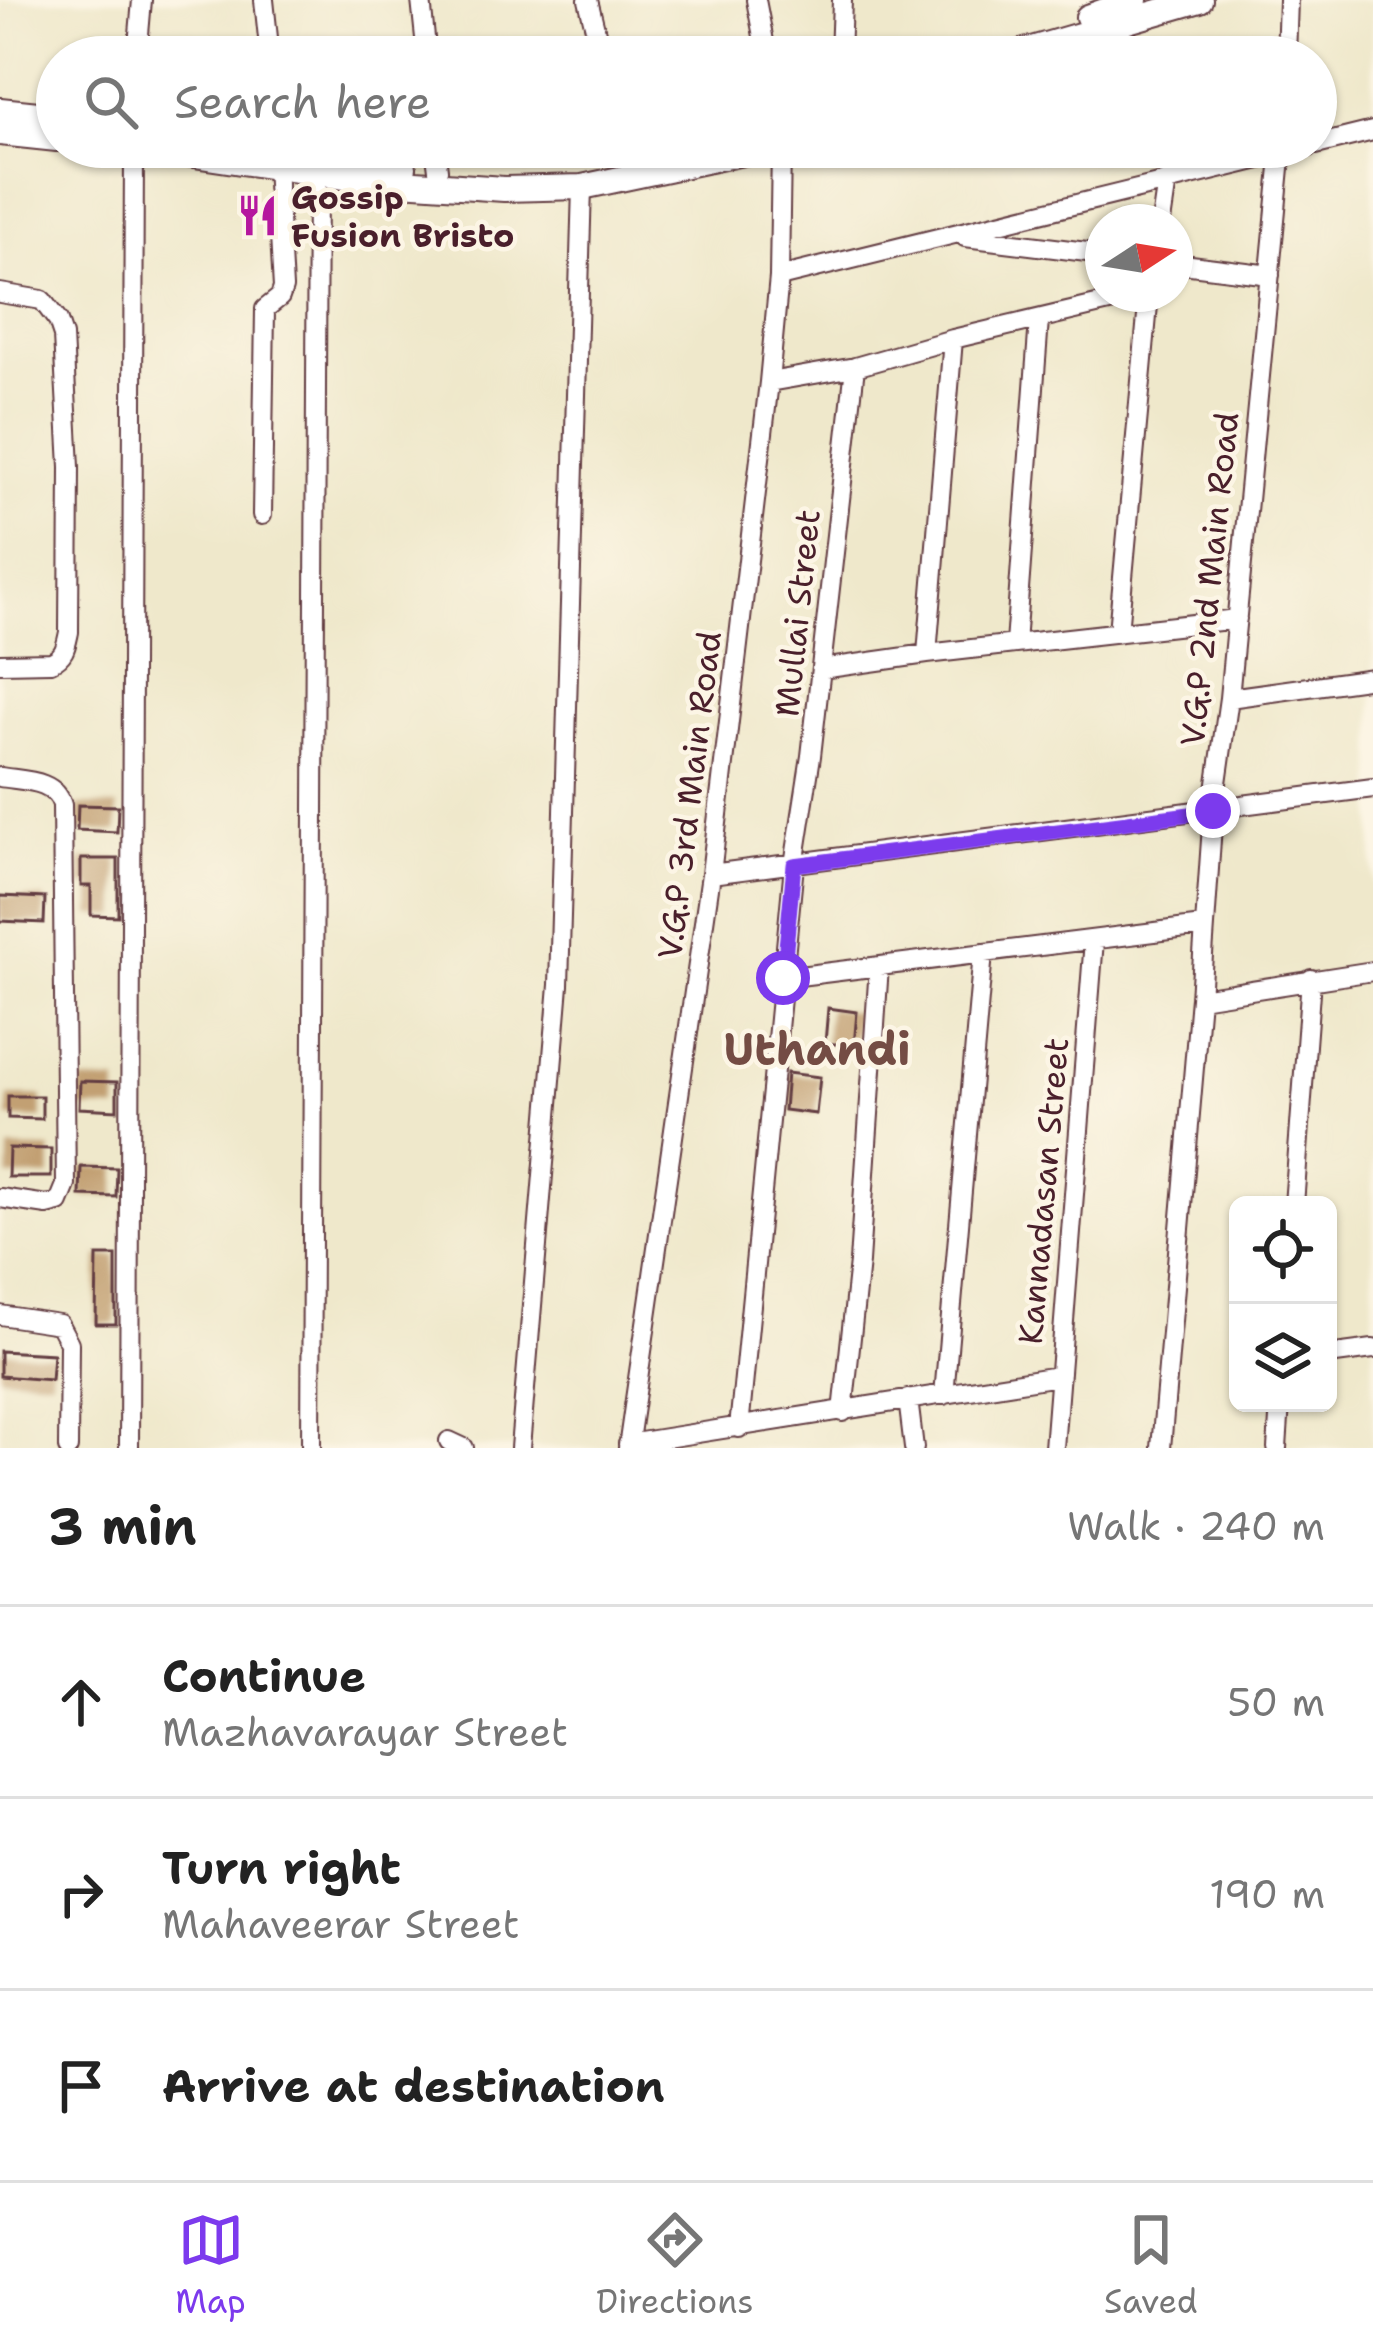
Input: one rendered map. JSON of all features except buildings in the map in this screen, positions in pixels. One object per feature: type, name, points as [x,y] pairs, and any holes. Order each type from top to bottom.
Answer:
[{"type":"main road","points":[[1036,36],[1133,0]]},
{"type":"main road","points":[[1076,36],[1200,0]]},
{"type":"main road","points":[[0,110],[36,114]]},
{"type":"main road","points":[[0,133],[36,137]]},
{"type":"main road","points":[[305,168],[317,174],[504,189],[582,187],[672,168]]},
{"type":"main road","points":[[476,168],[506,175],[551,168]]},
{"type":"street","points":[[139,36],[142,0]]},
{"type":"street","points":[[264,0],[268,36]]},
{"type":"street","points":[[421,0],[425,36]]},
{"type":"street","points":[[588,0],[597,36]]},
{"type":"street","points":[[756,0],[762,36]]},
{"type":"street","points":[[841,36],[842,0]]},
{"type":"street","points":[[1287,36],[1288,0]]},
{"type":"street","points":[[1337,140],[1373,130]]},
{"type":"street","points":[[129,1448],[137,168]]},
{"type":"street","points":[[262,514],[265,309],[283,288],[275,168]]},
{"type":"street","name":"V.G.P 3rd Main Road","points":[[628,1446],[711,874],[769,382],[779,278],[781,168]]},
{"type":"street","points":[[779,278],[1217,168]]},
{"type":"street","name":"V.G.P 2nd Main Road","points":[[1161,1448],[1213,811],[1229,698],[1280,168]]},
{"type":"street","points":[[311,1448],[317,174]]},
{"type":"street","points":[[1164,204],[1168,181]]},
{"type":"street","points":[[520,1448],[559,986],[582,187]]},
{"type":"street","points":[[950,235],[1085,252]]},
{"type":"street","points":[[1193,265],[1270,275]]},
{"type":"street","points":[[0,293],[42,300],[58,321],[63,336],[70,467],[65,650],[50,662],[0,662]]},
{"type":"street","points":[[769,382],[854,367],[1085,309]]},
{"type":"street","points":[[1118,632],[1145,312]]},
{"type":"street","points":[[1015,644],[1039,320]]},
{"type":"street","points":[[927,654],[953,339]]},
{"type":"street","name":"Mullai Street","points":[[739,1429],[794,865],[854,367]]},
{"type":"street","points":[[821,669],[1237,619]]},
{"type":"street","points":[[1229,698],[1373,678]]},
{"type":"street","points":[[0,777],[56,789],[62,805],[66,1185],[59,1202],[47,1205],[0,1198]]},
{"type":"street","points":[[711,874],[1373,788]]},
{"type":"street","points":[[783,978],[1203,926]]},
{"type":"street","name":"Kannadasan Street","points":[[1054,1448],[1094,940]]},
{"type":"street","points":[[944,1395],[983,953]]},
{"type":"street","points":[[843,1412],[859,1262],[879,966]]},
{"type":"street","points":[[1200,998],[1373,971]]},
{"type":"street","points":[[1295,1196],[1311,979]]},
{"type":"street","points":[[0,1315],[58,1324],[66,1333],[68,1448]]},
{"type":"street","points":[[1337,1354],[1373,1349]]},
{"type":"street","points":[[628,1446],[1058,1376]]},
{"type":"street","points":[[908,1399],[914,1448]]},
{"type":"street","points":[[1277,1448],[1279,1412]]},
{"type":"place","name":"Gossip Fusion Bristo","points":[[257,216]]},
{"type":"district","name":"Uthandi","points":[[817,1049]]},
{"type":"route","points":[[783,978],[794,865],[1213,811]]}]
